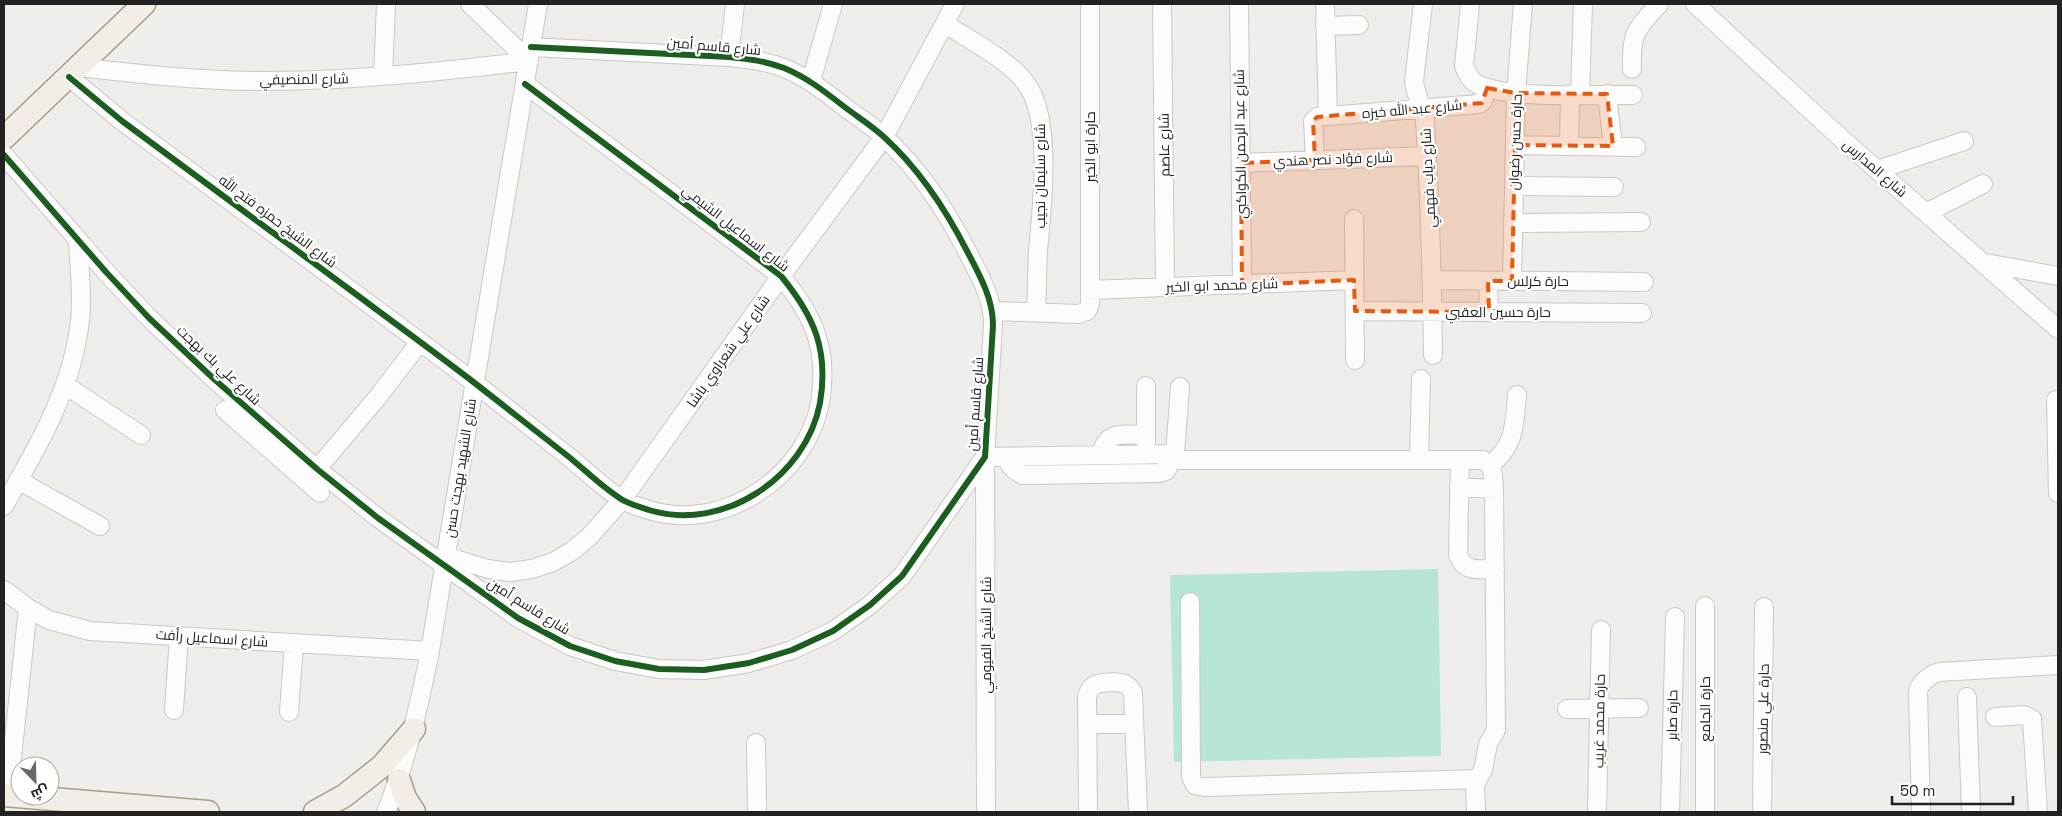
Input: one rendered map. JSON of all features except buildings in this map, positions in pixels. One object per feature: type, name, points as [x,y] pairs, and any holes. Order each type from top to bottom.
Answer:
[{"type":"main road","points":[[4,138],[144,4]]},
{"type":"main road","points":[[315,812],[344,796],[382,766],[414,729]]},
{"type":"main road","points":[[400,780],[405,798],[414,812]]},
{"type":"main road","points":[[6,795],[208,812]]},
{"type":"street","points":[[383,76],[386,4]]},
{"type":"street","points":[[470,4],[530,54]]},
{"type":"street","name":"شارع الشهيد بهجت حسن","points":[[386,812],[400,780],[414,729],[430,651],[538,4]]},
{"type":"street","points":[[729,56],[735,4]]},
{"type":"street","points":[[811,81],[833,4]]},
{"type":"street","name":"شارع علي شعراوي باشا","points":[[445,561],[510,572],[532,569],[553,562],[572,551],[589,536],[622,500],[781,276],[884,137],[955,4]]},
{"type":"street","name":"حارة ابو الخير","points":[[993,311],[1079,314],[1086,311],[1090,304],[1090,4]]},
{"type":"street","name":"شارع عاصم","points":[[1162,4],[1165,287]]},
{"type":"street","name":"شارع عبد الرحمن الكواكبي","points":[[1239,4],[1242,285]]},
{"type":"street","points":[[1315,160],[1313,121],[1317,117],[1328,116],[1325,4]]},
{"type":"street","name":"شارع دياب فهمي","points":[[1423,4],[1414,81],[1415,90],[1425,119],[1432,237],[1433,354]]},
{"type":"street","points":[[1470,4],[1463,58],[1466,74],[1479,84],[1516,93],[1633,95]]},
{"type":"street","name":"حارة حسن رضوان","points":[[1512,281],[1516,93],[1523,4]]},
{"type":"street","points":[[1569,146],[1583,4]]},
{"type":"street","points":[[1632,69],[1631,47],[1636,29],[1659,4]]},
{"type":"street","name":"شارع المدارس","points":[[1695,4],[1877,170],[2058,329]]},
{"type":"street","name":"شارع سليمان نجيب","points":[[945,24],[1016,72],[1031,91],[1037,104],[1042,127],[1042,181],[1036,312]]},
{"type":"street","points":[[1325,26],[1359,24]]},
{"type":"street","name":"شارع المنصيفي","points":[[74,72],[259,81],[346,79],[434,72],[530,54]]},
{"type":"street","name":"شارع قاسم أمين","points":[[445,561],[518,618],[570,646],[615,661],[659,669],[704,670],[749,663],[792,650],[833,631],[870,605],[902,576],[985,457],[993,311],[976,268],[958,234],[935,198],[909,163],[884,137],[811,81],[757,60],[729,56],[530,54]]},
{"type":"street","name":"شارع الشيخ حمزه فتح الله","points":[[74,72],[122,122],[474,382]]},
{"type":"street","name":"شارع اسماعيل الشيمي","points":[[474,382],[622,500],[652,511],[682,514],[712,512],[741,502],[767,487],[794,461],[806,442],[818,414],[823,385],[822,355],[814,326],[800,299],[781,276],[525,84]]},
{"type":"street","name":"شارع عبد الله خيزه","points":[[1328,116],[1478,104],[1483,101],[1479,84]]},
{"type":"street","points":[[1607,94],[1613,146]]},
{"type":"street","points":[[1877,170],[1964,141]]},
{"type":"street","points":[[1515,145],[1636,146]]},
{"type":"street","name":"شارع علي بك بهجت","points":[[4,155],[149,318],[214,379],[283,451],[316,469],[378,518],[445,561]]},
{"type":"street","name":"شارع فؤاد نصر هندي","points":[[1241,163],[1426,156]]},
{"type":"street","points":[[1926,213],[1984,184]]},
{"type":"street","points":[[1514,186],[1614,187]]},
{"type":"street","points":[[1354,219],[1355,360]]},
{"type":"street","points":[[1513,223],[1640,222]]},
{"type":"street","points":[[4,506],[59,401],[73,363],[80,318],[78,240]]},
{"type":"street","points":[[1984,263],[2058,276]]},
{"type":"street","name":"شارع محمد ابو الخير","points":[[1090,290],[1354,280]]},
{"type":"street","name":"حارة كرلس","points":[[1432,280],[1644,282]]},
{"type":"street","points":[[1488,280],[1489,312]]},
{"type":"street","name":"حارة حسين العقبي","points":[[1355,311],[1642,313]]},
{"type":"street","points":[[316,469],[377,398],[420,342]]},
{"type":"street","points":[[1419,460],[1421,379]]},
{"type":"street","points":[[65,385],[141,435]]},
{"type":"street","points":[[1146,386],[1146,455]]},
{"type":"street","points":[[1006,457],[1009,465],[1015,472],[1023,475],[1158,473],[1166,471],[1174,457],[1180,387]]},
{"type":"street","points":[[1490,465],[1505,452],[1514,434],[1517,395]]},
{"type":"street","points":[[2056,400],[2058,493]]},
{"type":"street","points":[[225,410],[283,451],[320,493]]},
{"type":"street","points":[[1101,455],[1102,448],[1110,438],[1117,434],[1146,435]]},
{"type":"street","points":[[985,457],[1146,455],[1174,457],[1483,460],[1490,465],[1494,489],[1496,730],[1488,744],[1482,770],[1475,784],[1476,812]]},
{"type":"street","name":"شارع الشيخ الفيومي","points":[[985,457],[986,812]]},
{"type":"street","points":[[1460,460],[1458,555],[1467,568],[1495,569]]},
{"type":"street","points":[[18,480],[100,526]]},
{"type":"street","points":[[1459,487],[1494,489]]},
{"type":"street","name":"شارع اسماعيل رأفت","points":[[4,590],[28,608],[49,620],[90,631],[430,651]]},
{"type":"street","points":[[1190,602],[1191,777],[1195,785],[1206,788],[1477,779]]},
{"type":"street","name":"حارة الجامع","points":[[1705,606],[1705,812]]},
{"type":"street","name":"حارة علي منصور","points":[[1762,812],[1764,607]]},
{"type":"street","points":[[6,795],[28,608]]},
{"type":"street","name":"حارة صابر","points":[[1670,812],[1675,617]]},
{"type":"street","name":"حارة محمد غريب","points":[[1597,812],[1601,630]]},
{"type":"street","points":[[174,710],[179,636]]},
{"type":"street","points":[[289,712],[294,644]]},
{"type":"street","points":[[1921,812],[1918,689],[1921,684],[1933,674],[1939,672],[2058,665]]},
{"type":"street","points":[[1088,812],[1089,690],[1099,684],[1118,683],[1130,687],[1133,693],[1138,812]]},
{"type":"street","points":[[1967,697],[1971,812]]},
{"type":"street","points":[[1567,710],[1638,708]]},
{"type":"street","points":[[1994,717],[2024,715],[2032,719],[2038,812]]},
{"type":"street","points":[[1088,724],[1134,724]]},
{"type":"street","points":[[756,743],[757,812]]},
{"type":"highlighted area","points":[[1487,88],[1516,93],[1607,94],[1613,146],[1515,145],[1512,281],[1488,281],[1489,312],[1355,311],[1354,280],[1242,285],[1241,163],[1315,160],[1313,121],[1317,117],[1482,103]]},
{"type":"green space","points":[[1438,569],[1441,756],[1174,762],[1170,575]]},
{"type":"cycle path","points":[[4,155],[106,272],[149,318],[214,379],[317,469],[378,518],[518,618],[570,646],[615,661],[659,669],[704,670],[749,663],[792,650],[833,631],[870,605],[902,576],[985,457],[993,325],[991,305],[985,286],[976,268],[959,236],[930,190],[896,149],[874,128],[807,80],[792,72],[764,62],[729,57],[531,47]]},
{"type":"cycle path","points":[[69,77],[122,121],[476,384],[621,499],[649,510],[677,515],[705,513],[732,506],[757,493],[779,475],[798,454],[812,430],[820,403],[822,384],[820,350],[816,335],[802,305],[781,276],[525,84]]}]
